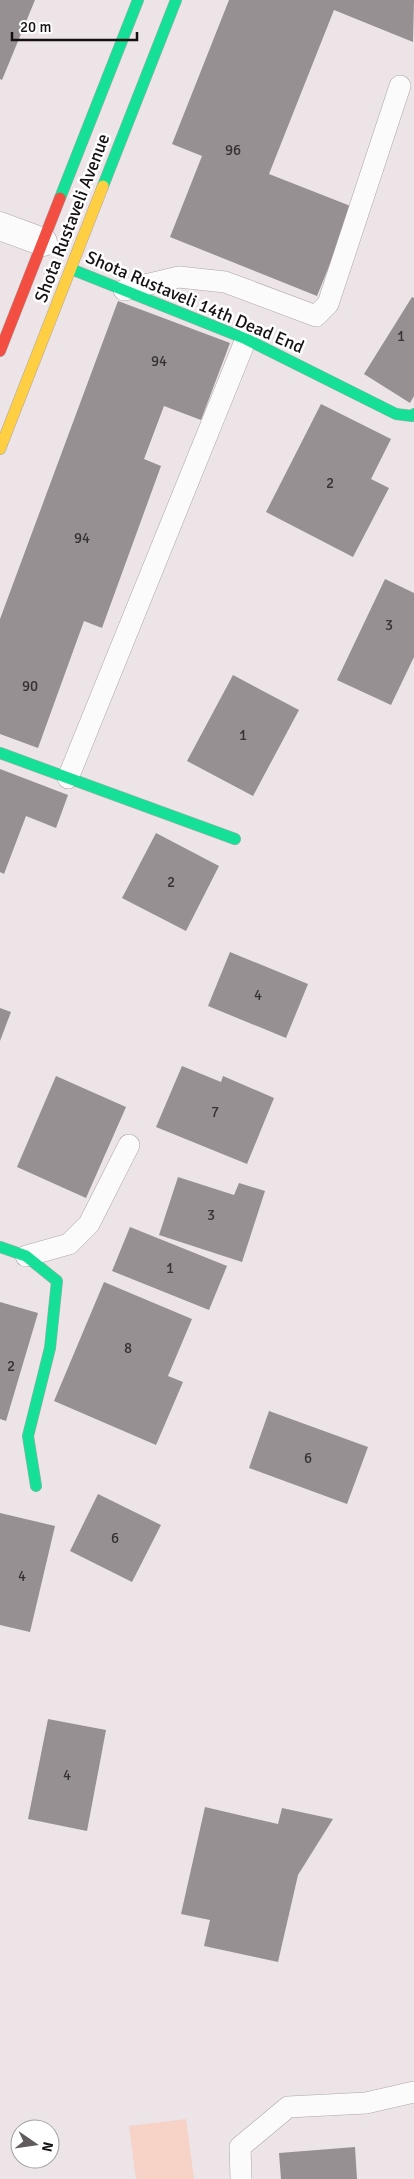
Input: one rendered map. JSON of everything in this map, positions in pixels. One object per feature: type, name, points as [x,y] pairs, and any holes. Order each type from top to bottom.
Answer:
[{"type":"street","name":"Shota Rustaveli Avenue","points":[[0,351],[138,0]]},
{"type":"street","name":"Shota Rustaveli Avenue","points":[[0,449],[176,0]]},
{"type":"street","points":[[0,226],[44,242]]},
{"type":"street","name":"Shota Rustaveli 14th Dead End","points":[[71,268],[246,338],[396,414],[412,416],[414,414]]},
{"type":"street","points":[[0,753],[235,839]]},
{"type":"street","points":[[0,1247],[26,1256],[57,1281],[50,1348],[28,1436],[36,1486]]},
{"type":"lane","points":[[124,290],[179,277],[225,282],[316,316],[328,304],[400,86]]},
{"type":"lane","points":[[68,778],[246,338]]},
{"type":"lane","points":[[26,1256],[69,1244],[89,1224],[129,1145]]},
{"type":"lane","points":[[241,2179],[240,2147],[288,2107],[366,2103],[414,2092]]},
{"type":"shaded area","points":[[186,2119],[194,2179],[136,2179],[129,2126]]},
{"type":"building","points":[[0,0],[35,0],[2,80],[0,79]]},
{"type":"building","points":[[229,0],[414,0],[413,42],[334,10],[269,174],[353,207],[317,296],[170,237],[202,156],[172,144]]},
{"type":"building","points":[[412,297],[414,298],[414,396],[410,403],[364,374]]},
{"type":"building","points":[[118,301],[230,343],[201,420],[164,406],[144,459],[161,466],[102,628],[84,621],[38,748],[0,734],[0,619]]},
{"type":"building","points":[[321,404],[391,439],[371,479],[389,488],[353,557],[266,512]]},
{"type":"building","points":[[385,579],[414,593],[414,657],[391,705],[337,680]]},
{"type":"building","points":[[233,675],[299,710],[253,796],[187,761]]},
{"type":"building","points":[[0,769],[68,795],[56,828],[26,816],[4,874],[0,872]]},
{"type":"building","points":[[156,833],[219,866],[186,931],[122,898]]},
{"type":"building","points":[[230,952],[308,984],[286,1038],[208,1006]]},
{"type":"building","points":[[0,1008],[11,1012],[0,1041]]},
{"type":"building","points":[[182,1066],[221,1082],[223,1076],[274,1098],[247,1164],[156,1127]]},
{"type":"building","points":[[56,1076],[126,1107],[86,1198],[17,1167]]},
{"type":"building","points":[[178,1177],[234,1195],[239,1183],[265,1191],[242,1262],[159,1235]]},
{"type":"building","points":[[130,1227],[227,1266],[209,1310],[112,1271]]},
{"type":"building","points":[[104,1282],[192,1319],[168,1376],[183,1382],[156,1445],[54,1401]]},
{"type":"building","points":[[0,1302],[38,1313],[6,1421],[0,1419]]},
{"type":"building","points":[[269,1411],[368,1447],[347,1504],[249,1468]]},
{"type":"building","points":[[98,1494],[161,1525],[132,1582],[70,1551]]},
{"type":"building","points":[[0,1513],[55,1526],[30,1632],[0,1625]]},
{"type":"building","points":[[48,1719],[106,1730],[87,1831],[28,1819]]},
{"type":"building","points":[[205,1807],[278,1824],[282,1808],[333,1819],[298,1875],[278,1962],[204,1946],[210,1920],[181,1914]]},
{"type":"building","points":[[355,2147],[357,2179],[281,2179],[279,2153]]},
{"type":"traffic: fast","points":[[60,198],[138,0]]},
{"type":"traffic: fast","points":[[103,186],[176,0]]},
{"type":"traffic: fast","points":[[71,269],[246,339],[396,414],[412,416],[414,414]]},
{"type":"traffic: fast","points":[[0,753],[235,839]]},
{"type":"traffic: fast","points":[[0,1247],[26,1256],[57,1281],[50,1348],[28,1436],[36,1486]]},
{"type":"traffic: slow","points":[[0,449],[103,186]]},
{"type":"traffic: jam","points":[[0,351],[60,198]]}]
